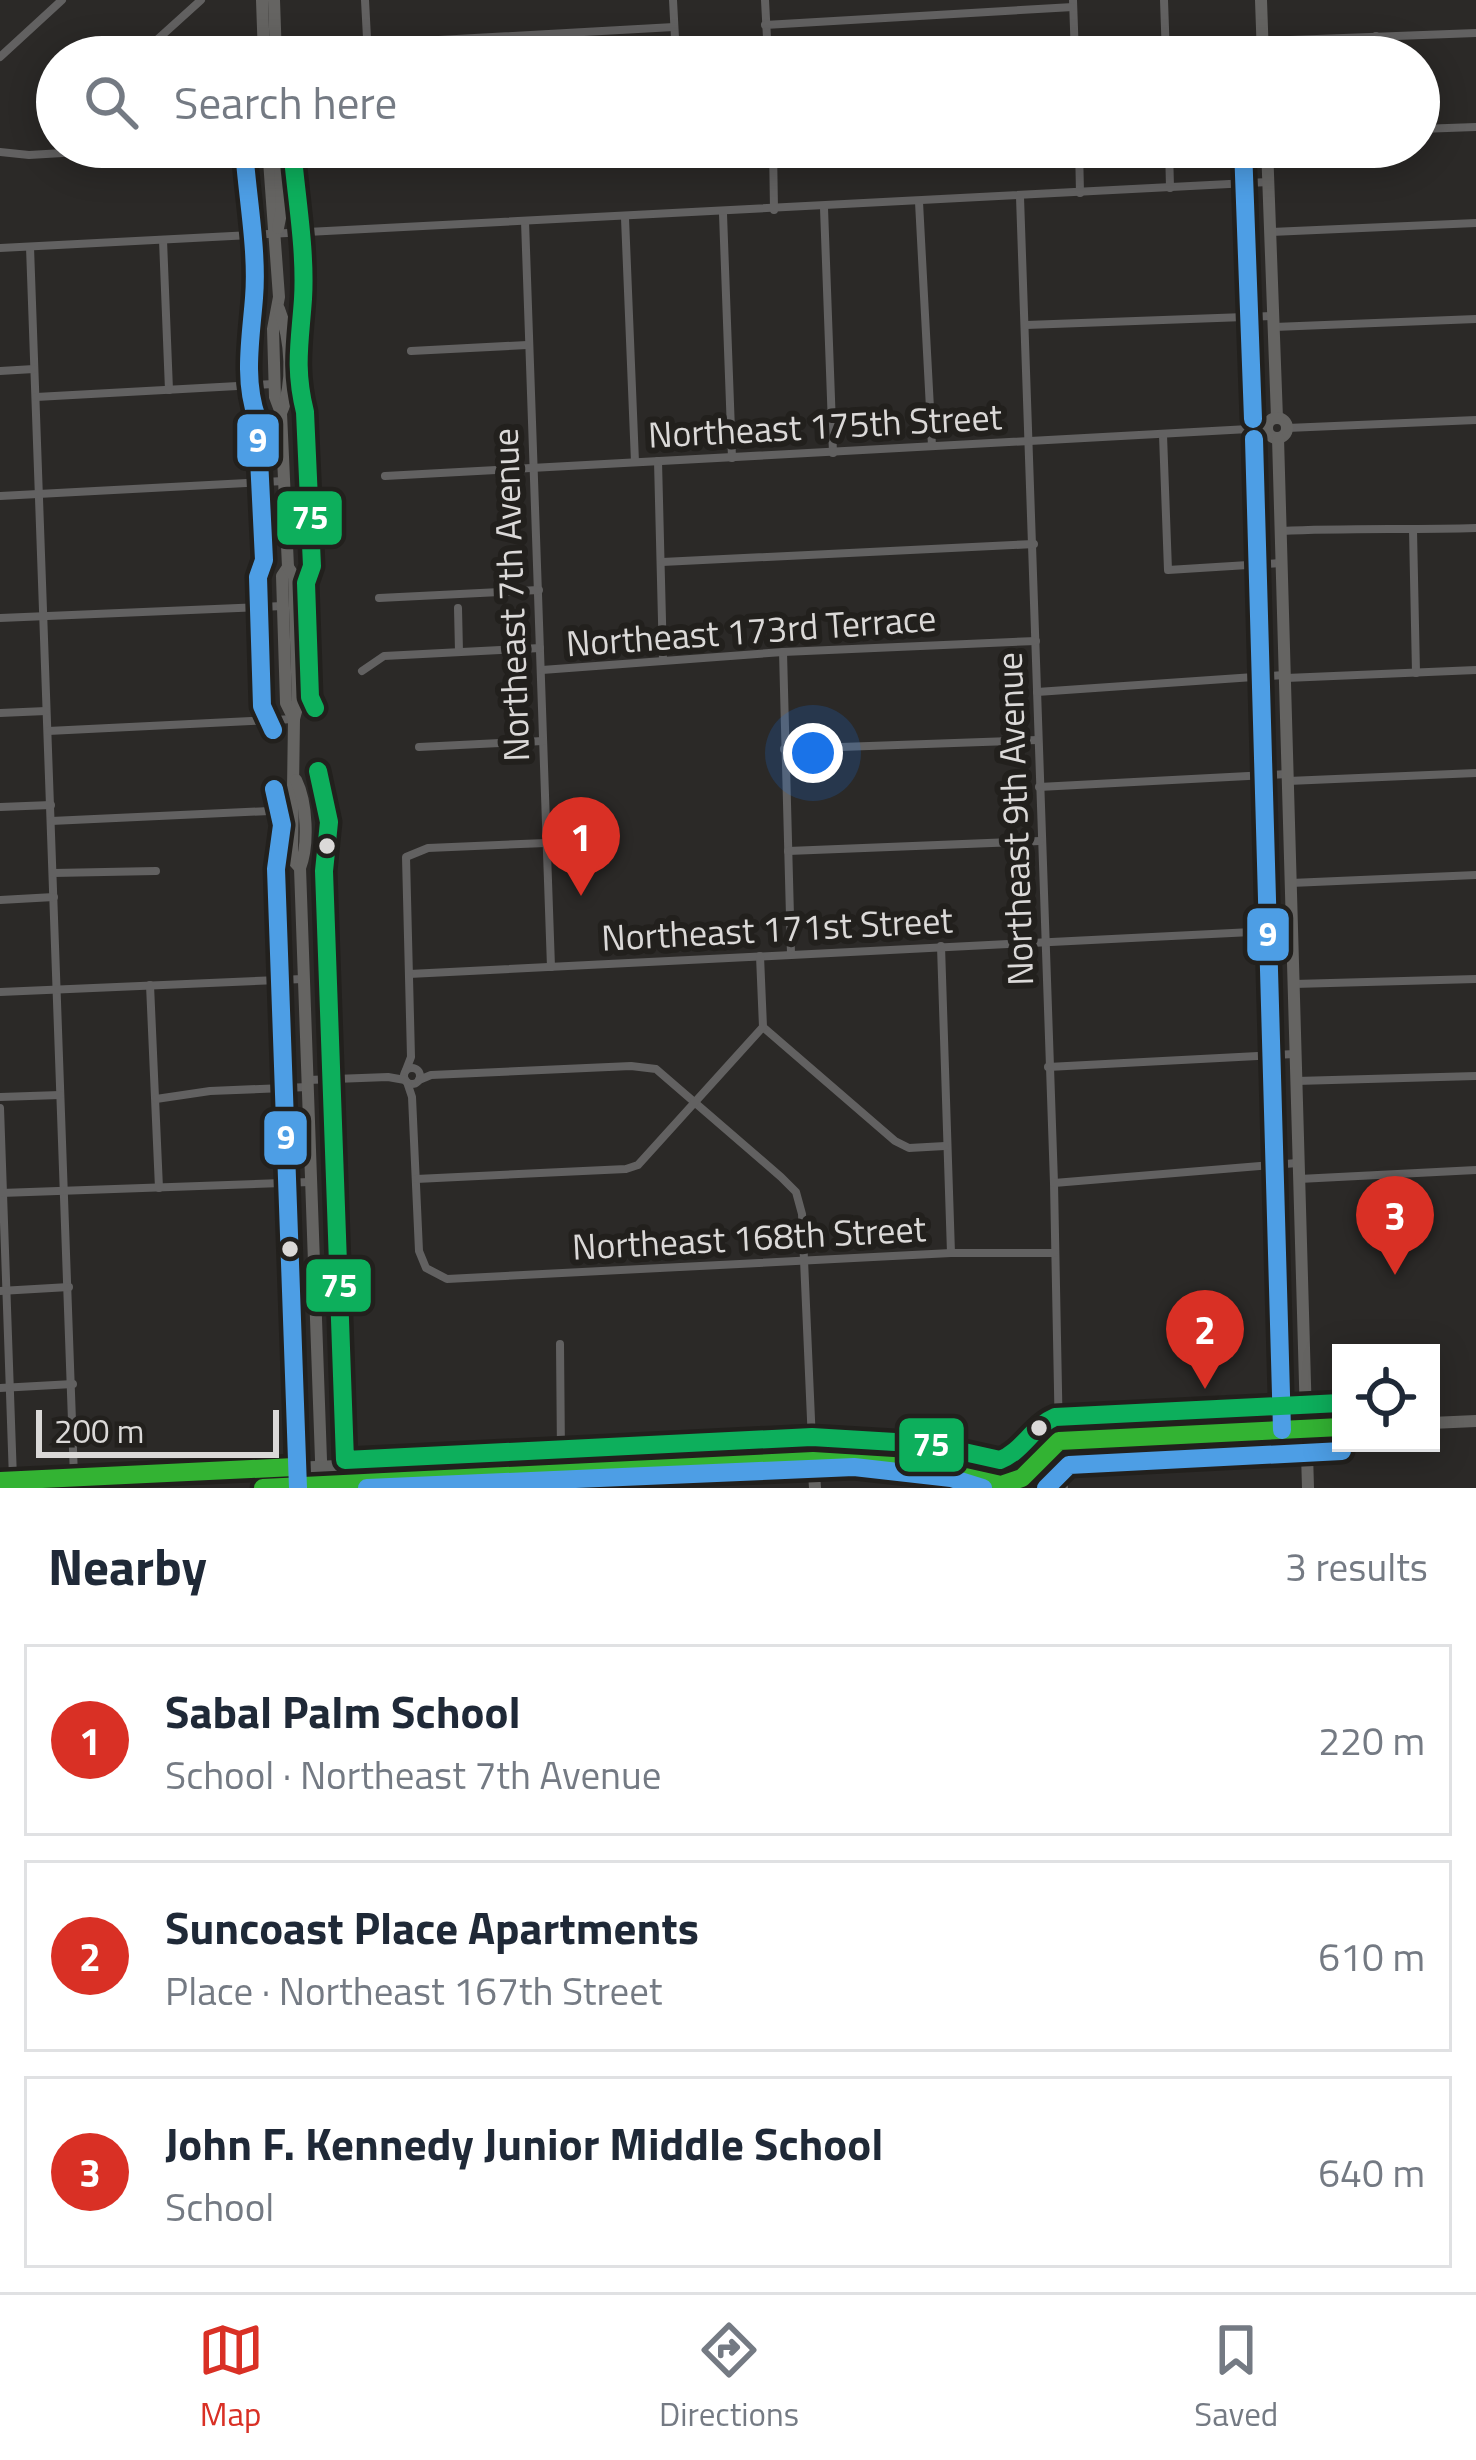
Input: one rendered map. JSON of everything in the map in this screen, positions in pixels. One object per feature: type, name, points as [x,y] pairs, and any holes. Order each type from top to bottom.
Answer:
[{"type":"main road","points":[[262,0],[263,36]]},
{"type":"main road","points":[[274,0],[275,36]]},
{"type":"main road","points":[[1261,0],[1262,36]]},
{"type":"main road","points":[[269,168],[279,308],[273,329],[274,384],[281,413],[288,567],[295,591],[298,704],[292,859],[300,868]]},
{"type":"main road","points":[[276,235],[282,208],[281,168]]},
{"type":"main road","points":[[1268,168],[1308,1488]]},
{"type":"main road","points":[[279,308],[286,326],[289,396],[281,413]]},
{"type":"main road","points":[[288,567],[282,576],[286,703],[294,719]]},
{"type":"main road","points":[[296,781],[303,794],[303,980],[322,1487]]},
{"type":"main road","points":[[1440,1423],[1476,1421]]},
{"type":"main road","points":[[263,1488],[525,1476],[567,1481],[813,1461],[925,1468],[1006,1486],[1027,1474],[1059,1441],[1332,1428]]},
{"type":"main road","points":[[812,1443],[815,1488]]},
{"type":"main road","points":[[6,1481],[74,1485],[102,1477],[812,1443],[923,1448],[1027,1474],[1062,1488]]},
{"type":"main road","points":[[567,1481],[584,1454]]},
{"type":"main road","points":[[525,1476],[551,1466],[562,1455]]},
{"type":"street","points":[[0,57],[62,0]]},
{"type":"street","points":[[161,36],[201,0]]},
{"type":"street","points":[[365,0],[367,36]]},
{"type":"street","points":[[673,0],[675,36]]},
{"type":"street","points":[[765,0],[766,36]]},
{"type":"street","points":[[1164,0],[1165,36]]},
{"type":"street","points":[[765,25],[1073,3],[1074,36]]},
{"type":"street","points":[[511,36],[674,27]]},
{"type":"street","points":[[1376,36],[1476,33]]},
{"type":"street","points":[[1440,128],[1476,127]]},
{"type":"street","points":[[0,152],[36,151]]},
{"type":"street","points":[[773,168],[774,210]]},
{"type":"street","points":[[1079,168],[1080,193]]},
{"type":"street","points":[[1170,168],[1170,188]]},
{"type":"street","points":[[0,248],[1268,182]]},
{"type":"street","name":"Northeast 9th Avenue","points":[[1020,196],[1059,1441]]},
{"type":"street","points":[[919,202],[932,446]]},
{"type":"street","points":[[824,208],[833,452]]},
{"type":"street","points":[[723,213],[732,458]]},
{"type":"street","points":[[626,218],[635,462]]},
{"type":"street","name":"Northeast 7th Avenue","points":[[525,221],[551,967]]},
{"type":"street","points":[[1271,232],[1476,223]]},
{"type":"street","points":[[164,240],[169,390]]},
{"type":"street","points":[[30,247],[74,1485]]},
{"type":"street","points":[[1026,326],[1476,319]]},
{"type":"street","points":[[411,351],[527,345]]},
{"type":"street","points":[[0,371],[35,369]]},
{"type":"street","points":[[36,397],[274,384]]},
{"type":"street","name":"Northeast 175th Street","points":[[385,476],[1476,420]]},
{"type":"street","points":[[1163,435],[1168,571],[1281,563]]},
{"type":"street","points":[[658,461],[663,660]]},
{"type":"street","points":[[0,496],[284,482]]},
{"type":"street","points":[[1281,531],[1476,528]]},
{"type":"street","points":[[1413,530],[1416,673]]},
{"type":"street","points":[[662,562],[1034,544]]},
{"type":"street","points":[[379,598],[538,590]]},
{"type":"street","points":[[0,618],[284,606]]},
{"type":"street","points":[[458,608],[459,652]]},
{"type":"street","name":"Northeast 173rd Terrace","points":[[542,670],[1036,640]]},
{"type":"street","name":"Northeast 173rd Terrace","points":[[362,670],[384,656],[540,649]]},
{"type":"street","points":[[783,652],[791,954]]},
{"type":"street","points":[[1037,692],[1476,670]]},
{"type":"street","points":[[0,713],[47,711]]},
{"type":"street","points":[[48,731],[294,719]]},
{"type":"street","points":[[784,749],[1038,740]]},
{"type":"street","points":[[419,747],[543,741]]},
{"type":"street","points":[[1039,787],[1476,773]]},
{"type":"street","points":[[0,807],[51,806]]},
{"type":"street","points":[[51,821],[291,810]]},
{"type":"street","points":[[788,851],[1040,841]]},
{"type":"street","points":[[546,843],[428,848],[410,854],[404,863],[416,1179],[638,1165],[763,1027],[760,956]]},
{"type":"street","points":[[53,873],[157,871]]},
{"type":"street","points":[[1289,883],[1476,875]]},
{"type":"street","points":[[0,900],[54,897]]},
{"type":"street","name":"Northeast 171st Street","points":[[410,974],[1291,929]]},
{"type":"street","points":[[941,946],[951,1253]]},
{"type":"street","points":[[1292,984],[1476,979]]},
{"type":"street","points":[[0,992],[303,980]]},
{"type":"street","points":[[150,986],[159,1188]]},
{"type":"street","points":[[763,1027],[895,1142],[909,1148],[945,1146]]},
{"type":"street","points":[[1048,1067],[1294,1054]]},
{"type":"street","points":[[156,1099],[388,1077],[631,1066],[656,1069],[796,1192],[802,1214],[812,1443]]},
{"type":"street","points":[[1295,1082],[1476,1076]]},
{"type":"street","points":[[0,1097],[60,1095]]},
{"type":"street","points":[[0,1108],[6,1481]]},
{"type":"street","points":[[1054,1183],[1297,1163]]},
{"type":"street","points":[[1298,1179],[1476,1170]]},
{"type":"street","name":"Northeast 168th Street","points":[[416,1179],[419,1251],[427,1268],[447,1279],[1054,1252]]},
{"type":"street","points":[[2,1193],[312,1182]]},
{"type":"street","points":[[3,1291],[69,1287]]},
{"type":"street","points":[[560,1344],[562,1455]]},
{"type":"street","points":[[5,1388],[73,1384]]},
{"type":"transit line","name":"9","points":[[246,168],[255,262],[249,374],[257,418],[264,560],[258,577],[262,706],[273,730]]},
{"type":"transit line","name":"75","points":[[294,168],[303,261],[299,368],[312,566],[306,583],[310,697],[315,708]]},
{"type":"transit line","name":"9","points":[[1244,168],[1253,419]]},
{"type":"transit line","name":"9","points":[[1254,439],[1282,1430]]},
{"type":"transit line","name":"75","points":[[318,771],[329,822],[324,871],[345,1460],[812,1437],[928,1444],[1000,1460],[1055,1417],[1332,1403]]},
{"type":"transit line","name":"9","points":[[274,789],[282,825],[276,869],[298,1488]]},
{"type":"transit line","name":"2","points":[[263,1488],[813,1461],[925,1468],[1001,1485],[1022,1478],[1059,1441],[1332,1427]]},
{"type":"transit line","name":"9","points":[[1046,1488],[1069,1465],[1332,1452]]},
{"type":"transit line","name":"2","points":[[0,1481],[294,1467]]},
{"type":"transit line","name":"9","points":[[367,1488],[854,1467],[951,1478],[983,1488]]},
{"type":"place","name":"Sabal Palm School","points":[[581,896]]},
{"type":"place","name":"John F. Kennedy Junior Middle School","points":[[1395,1275]]},
{"type":"place","name":"Suncoast Place Apartments","points":[[1205,1389]]}]
